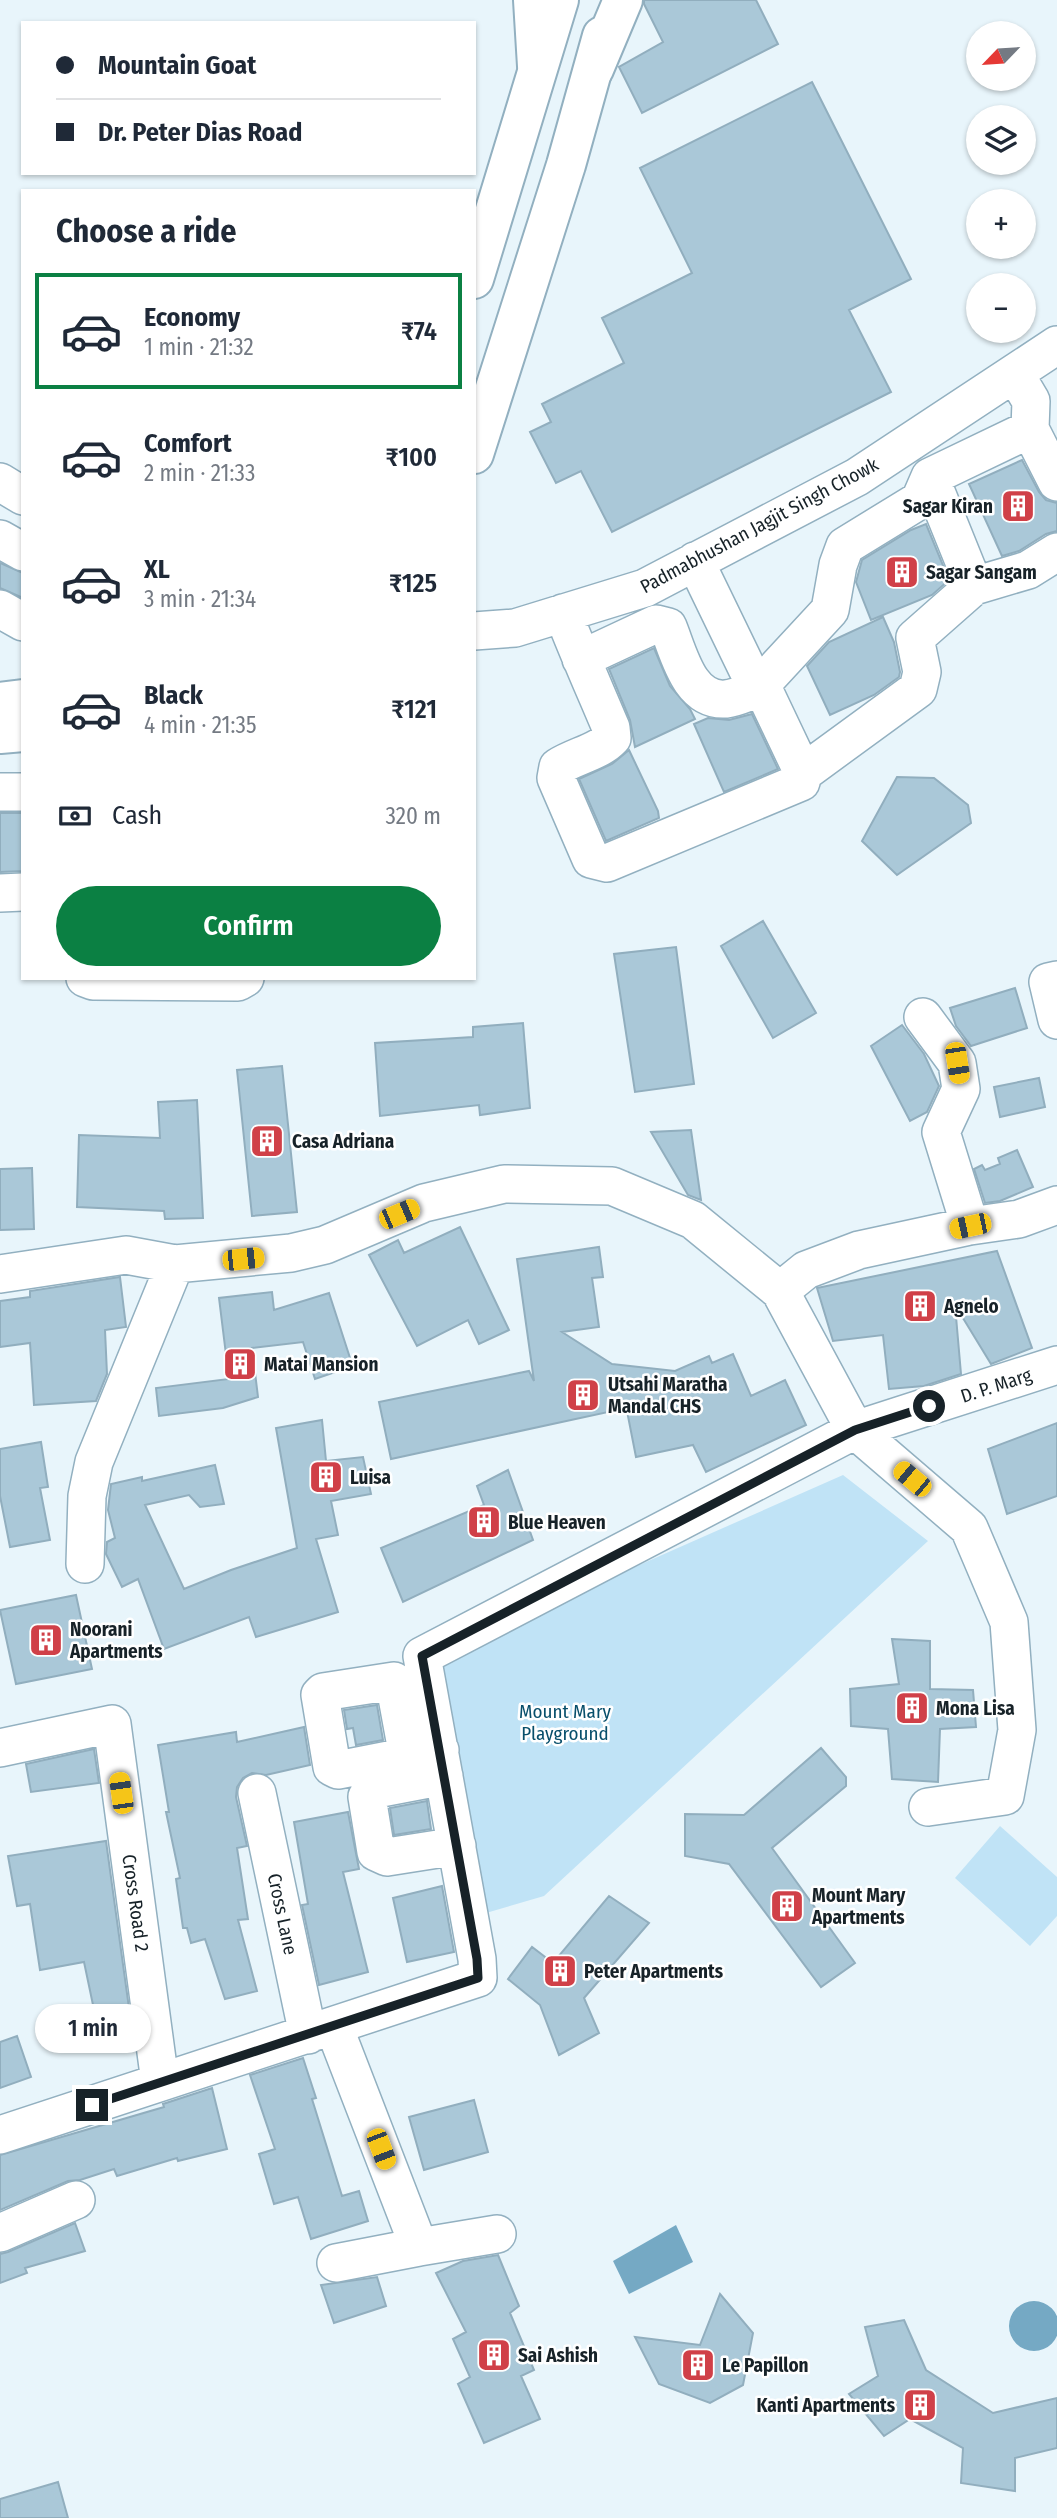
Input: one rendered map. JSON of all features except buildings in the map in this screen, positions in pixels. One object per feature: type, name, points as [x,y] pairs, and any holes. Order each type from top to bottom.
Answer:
[{"type":"main road","points":[[533,0],[537,66]]},
{"type":"main road","points":[[476,272],[559,0]]},
{"type":"main road","points":[[476,448],[594,69],[610,0]]},
{"type":"main road","points":[[594,69],[623,0]]},
{"type":"main road","points":[[0,702],[21,699]]},
{"type":"main road","points":[[0,734],[21,732]]},
{"type":"street","name":"Padmabhushan Jagjit Singh Chowk","points":[[476,631],[515,628],[645,588],[857,477],[1033,404],[1057,345]]},
{"type":"street","points":[[581,659],[656,624],[668,627],[690,682],[706,696],[725,699],[757,689],[830,610],[838,565],[845,546],[920,500],[930,477],[1033,404],[1057,482]]},
{"type":"street","points":[[930,477],[974,586]]},
{"type":"street","points":[[0,482],[21,495]]},
{"type":"street","points":[[0,539],[21,551]]},
{"type":"street","points":[[563,614],[611,728],[612,738],[558,767],[556,778],[591,859],[607,863],[801,782],[803,774],[918,688],[922,672],[915,638],[974,586],[1028,570],[1057,552]]},
{"type":"street","points":[[695,561],[757,689],[765,694],[803,774]]},
{"type":"street","points":[[0,608],[21,621]]},
{"type":"street","points":[[0,792],[21,792]]},
{"type":"street","points":[[0,893],[21,892]]},
{"type":"street","points":[[90,980],[242,980]]},
{"type":"street","points":[[1057,980],[1048,982],[1057,1020]]},
{"type":"street","points":[[923,1017],[957,1063],[961,1089],[941,1132],[970,1226]]},
{"type":"street","points":[[0,1274],[126,1255],[175,1264],[302,1251],[325,1245],[424,1203],[505,1184],[612,1186],[693,1220],[780,1291],[855,1430],[969,1528],[1009,1622],[1017,1730],[1005,1796],[928,1807]]},
{"type":"street","points":[[780,1291],[806,1270],[859,1250],[970,1226],[1019,1219],[1057,1205]]},
{"type":"street","points":[[85,1564],[86,1496],[94,1462],[175,1264]]},
{"type":"street","name":"D. P. Marg","points":[[430,1766],[422,1656],[855,1430],[1055,1373]]},
{"type":"street","name":"Cross Road 2","points":[[0,1748],[112,1724],[160,2082]]},
{"type":"street","points":[[0,2135],[478,1978],[477,1959],[430,1766],[376,1789],[367,1797],[376,1852],[387,1857],[448,1848]]},
{"type":"street","name":"Cross Lane","points":[[257,1793],[321,2031],[419,2248]]},
{"type":"street","points":[[0,2233],[76,2200]]},
{"type":"street","points":[[336,2263],[497,2234]]},
{"type":"green space","name":"Mount Mary Playground","points":[[843,1475],[928,1541],[544,1896],[486,1913],[438,1654]]},
{"type":"green space","points":[[1000,1826],[1057,1877],[1057,1916],[1030,1946],[955,1878]]},
{"type":"shaded area","points":[[676,2225],[693,2262],[629,2294],[613,2261]]},
{"type":"shaded area","points":[[1024,2303],[1044,2303],[1052,2308],[1057,2316],[1057,2336],[1052,2344],[1044,2349],[1024,2349],[1016,2344],[1011,2336],[1011,2316],[1016,2308]]},
{"type":"place","name":"Sagar Kiran","points":[[1018,506]]},
{"type":"place","name":"Sagar Sangam","points":[[902,572]]},
{"type":"place","name":"Casa Adriana","points":[[267,1141]]},
{"type":"place","name":"Agnelo","points":[[920,1306]]},
{"type":"place","name":"Matai Mansion","points":[[240,1364]]},
{"type":"place","name":"Utsahi Maratha Mandal CHS","points":[[583,1395]]},
{"type":"place","name":"Luisa","points":[[326,1477]]},
{"type":"place","name":"Blue Heaven","points":[[484,1522]]},
{"type":"place","name":"Noorani Apartments","points":[[46,1640]]},
{"type":"place","name":"Mona Lisa","points":[[912,1708]]},
{"type":"place","name":"Mount Mary Apartments","points":[[787,1906]]},
{"type":"place","name":"Peter Apartments","points":[[560,1971]]},
{"type":"place","name":"Sai Ashish","points":[[494,2355]]},
{"type":"place","name":"Le Papillon","points":[[698,2365]]},
{"type":"place","name":"Kanti Apartments","points":[[920,2405]]},
{"type":"route","points":[[92,2105],[478,1978],[477,1959],[422,1656],[855,1430],[929,1406]]}]
